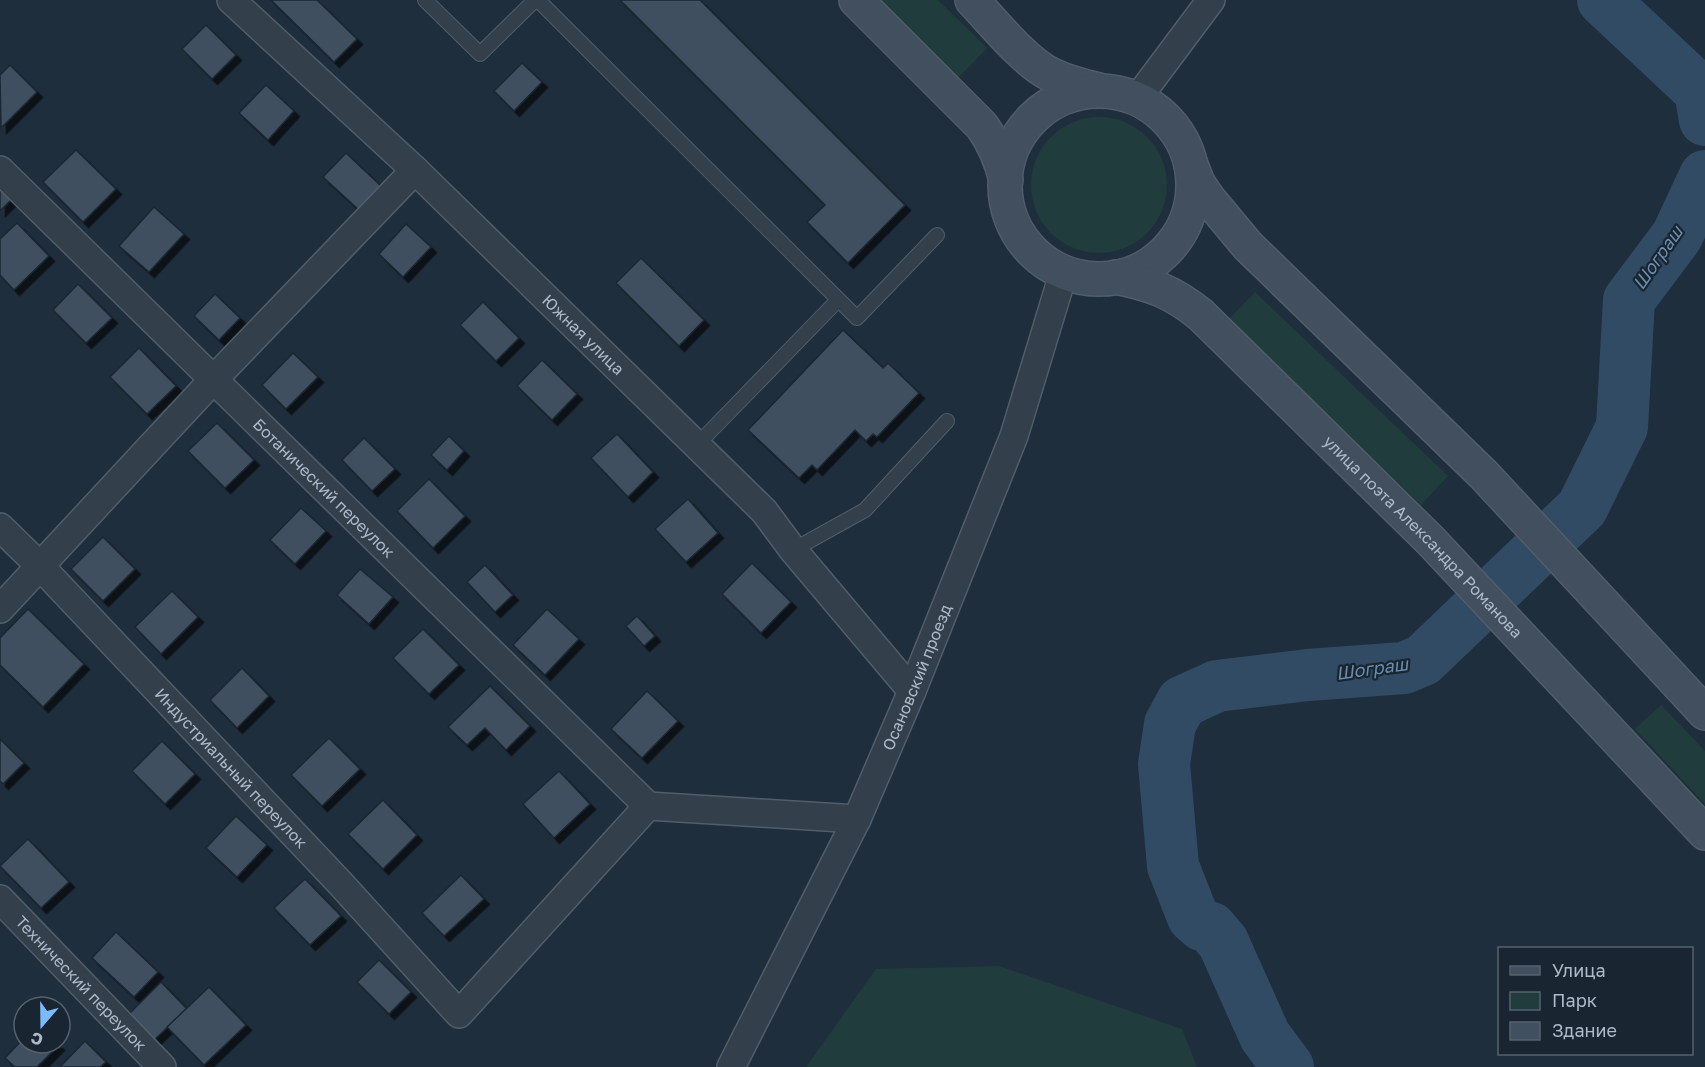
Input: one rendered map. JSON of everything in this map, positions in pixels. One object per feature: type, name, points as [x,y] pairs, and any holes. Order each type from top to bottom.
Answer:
[{"type":"main road","points":[[856,0],[982,126],[992,141],[1006,180]]},
{"type":"main road","points":[[972,0],[1032,62],[1048,73],[1069,83],[1140,100],[1150,105],[1168,121],[1186,149],[1198,183],[1248,246],[1484,474],[1705,713]]},
{"type":"main road","points":[[1104,91],[1064,98],[1041,112],[1023,131],[1011,154],[1006,180],[1008,207],[1021,237],[1037,255],[1050,265],[1082,277],[1099,279],[1132,273],[1161,256],[1182,230],[1193,198],[1191,165]]},
{"type":"main road","name":"улица поэта Александра Романова","points":[[1116,277],[1166,291],[1201,315],[1431,541],[1705,833]]},
{"type":"street","name":"Южная улица","points":[[231,0],[414,170],[764,511],[793,550],[912,691]]},
{"type":"street","points":[[1140,100],[1146,87],[1211,0]]},
{"type":"street","name":"Ботанический переулок","points":[[0,170],[648,806]]},
{"type":"street","points":[[0,609],[213,380],[414,170]]},
{"type":"street","name":"Осановский проезд","points":[[731,1067],[857,819],[912,691],[1014,435],[1064,271]]},
{"type":"street","name":"Индустриальный переулок","points":[[0,527],[40,566],[333,875],[459,1014],[648,806]]},
{"type":"street","points":[[648,806],[857,819]]},
{"type":"street","name":"Технический переулок","points":[[0,899],[162,1067]]},
{"type":"lane","points":[[425,0],[480,54],[536,0],[857,318],[937,235]]},
{"type":"lane","points":[[697,445],[838,300]]},
{"type":"lane","points":[[793,550],[865,510],[946,421]]},
{"type":"green space","points":[[878,0],[938,0],[987,48],[957,79]]},
{"type":"green space","points":[[1099,117],[1125,123],[1147,137],[1161,159],[1167,185],[1161,211],[1147,233],[1125,247],[1099,253],[1073,247],[1051,233],[1037,211],[1031,185],[1037,159],[1051,137],[1073,123]]},
{"type":"green space","points":[[1255,292],[1448,476],[1421,505],[1228,320]]},
{"type":"green space","points":[[1661,705],[1705,751],[1705,804],[1635,729]]},
{"type":"green space","points":[[999,966],[1182,1029],[1197,1067],[806,1067],[876,969]]},
{"type":"building","points":[[271,0],[317,0],[357,39],[334,62]]},
{"type":"building","points":[[620,0],[700,0],[905,205],[848,263],[807,222],[825,205]]},
{"type":"building","points":[[206,25],[236,55],[212,79],[182,49]]},
{"type":"building","points":[[522,63],[542,82],[514,111],[494,91]]},
{"type":"building","points":[[10,65],[37,92],[1,128],[0,75]]},
{"type":"building","points":[[266,85],[294,111],[268,140],[239,113]]},
{"type":"building","points":[[76,150],[116,189],[83,222],[43,182]]},
{"type":"building","points":[[346,153],[382,187],[360,211],[323,177]]},
{"type":"building","points":[[0,189],[11,200],[0,211]]},
{"type":"building","points":[[154,207],[184,234],[149,272],[119,246]]},
{"type":"building","points":[[17,223],[49,256],[14,290],[0,275],[0,239]]},
{"type":"building","points":[[406,224],[431,247],[403,277],[379,254]]},
{"type":"building","points":[[641,258],[704,320],[679,346],[616,283]]},
{"type":"building","points":[[78,284],[112,318],[86,343],[53,310]]},
{"type":"building","points":[[215,294],[240,318],[219,340],[194,316]]},
{"type":"building","points":[[483,302],[519,338],[496,361],[460,325]]},
{"type":"building","points":[[843,330],[883,368],[888,363],[919,393],[877,437],[873,434],[866,441],[855,430],[817,470],[812,465],[799,478],[748,430]]},
{"type":"building","points":[[139,348],[176,386],[147,414],[110,377]]},
{"type":"building","points":[[293,353],[318,377],[286,409],[262,385]]},
{"type":"building","points":[[542,360],[577,394],[552,420],[517,386]]},
{"type":"building","points":[[217,423],[254,460],[225,488],[188,451]]},
{"type":"building","points":[[617,434],[653,472],[628,497],[591,458]]},
{"type":"building","points":[[449,436],[464,451],[447,470],[431,455]]},
{"type":"building","points":[[364,438],[395,469],[372,491],[342,460]]},
{"type":"building","points":[[429,479],[465,516],[433,548],[397,511]]},
{"type":"building","points":[[688,499],[718,533],[686,562],[655,529]]},
{"type":"building","points":[[301,508],[326,531],[295,564],[270,540]]},
{"type":"building","points":[[103,537],[135,569],[103,601],[71,569]]},
{"type":"building","points":[[752,563],[791,602],[761,633],[722,594]]},
{"type":"building","points":[[485,565],[513,595],[495,612],[467,582]]},
{"type":"building","points":[[360,569],[393,597],[369,624],[337,595]]},
{"type":"building","points":[[172,591],[198,617],[161,654],[135,627]]},
{"type":"building","points":[[28,609],[84,664],[43,707],[0,665],[0,638]]},
{"type":"building","points":[[547,609],[579,639],[545,675],[513,645]]},
{"type":"building","points":[[637,616],[655,636],[644,646],[626,626]]},
{"type":"building","points":[[423,629],[459,665],[429,694],[393,658]]},
{"type":"building","points":[[242,668],[269,696],[237,728],[210,700]]},
{"type":"building","points":[[490,686],[530,726],[506,750],[485,728],[467,745],[448,727]]},
{"type":"building","points":[[647,691],[678,721],[642,758],[611,729]]},
{"type":"building","points":[[329,738],[360,769],[322,806],[291,775]]},
{"type":"building","points":[[0,739],[24,763],[3,784],[0,781]]},
{"type":"building","points":[[162,741],[195,774],[165,804],[132,771]]},
{"type":"building","points":[[559,771],[590,804],[554,838],[523,804]]},
{"type":"building","points":[[383,800],[417,835],[383,869],[348,834]]},
{"type":"building","points":[[236,816],[267,845],[237,877],[206,848]]},
{"type":"building","points":[[28,839],[69,882],[41,908],[0,866]]},
{"type":"building","points":[[461,875],[484,899],[444,936],[422,913]]},
{"type":"building","points":[[305,879],[341,916],[310,945],[274,908]]},
{"type":"building","points":[[116,932],[158,972],[134,997],[92,958]]},
{"type":"building","points":[[379,960],[411,992],[389,1014],[357,982]]},
{"type":"building","points":[[161,982],[187,1009],[153,1041],[128,1015]]},
{"type":"building","points":[[209,987],[246,1025],[204,1065],[167,1027]]},
{"type":"building","points":[[85,1041],[106,1062],[100,1067],[60,1067]]},
{"type":"building","points":[[12,1051],[12,1055],[49,1055],[37,1067],[15,1067],[5,1058]]},
{"type":"waterway","name":"Шограш","points":[[1603,0],[1700,91],[1705,120]]},
{"type":"waterway","name":"Шограш","points":[[1288,1067],[1265,1036],[1223,942],[1211,928],[1202,925],[1193,917],[1173,866],[1164,764],[1170,724],[1182,702],[1217,686],[1308,675],[1404,668],[1423,660],[1582,508],[1622,427],[1629,300],[1677,236],[1705,176]]}]
